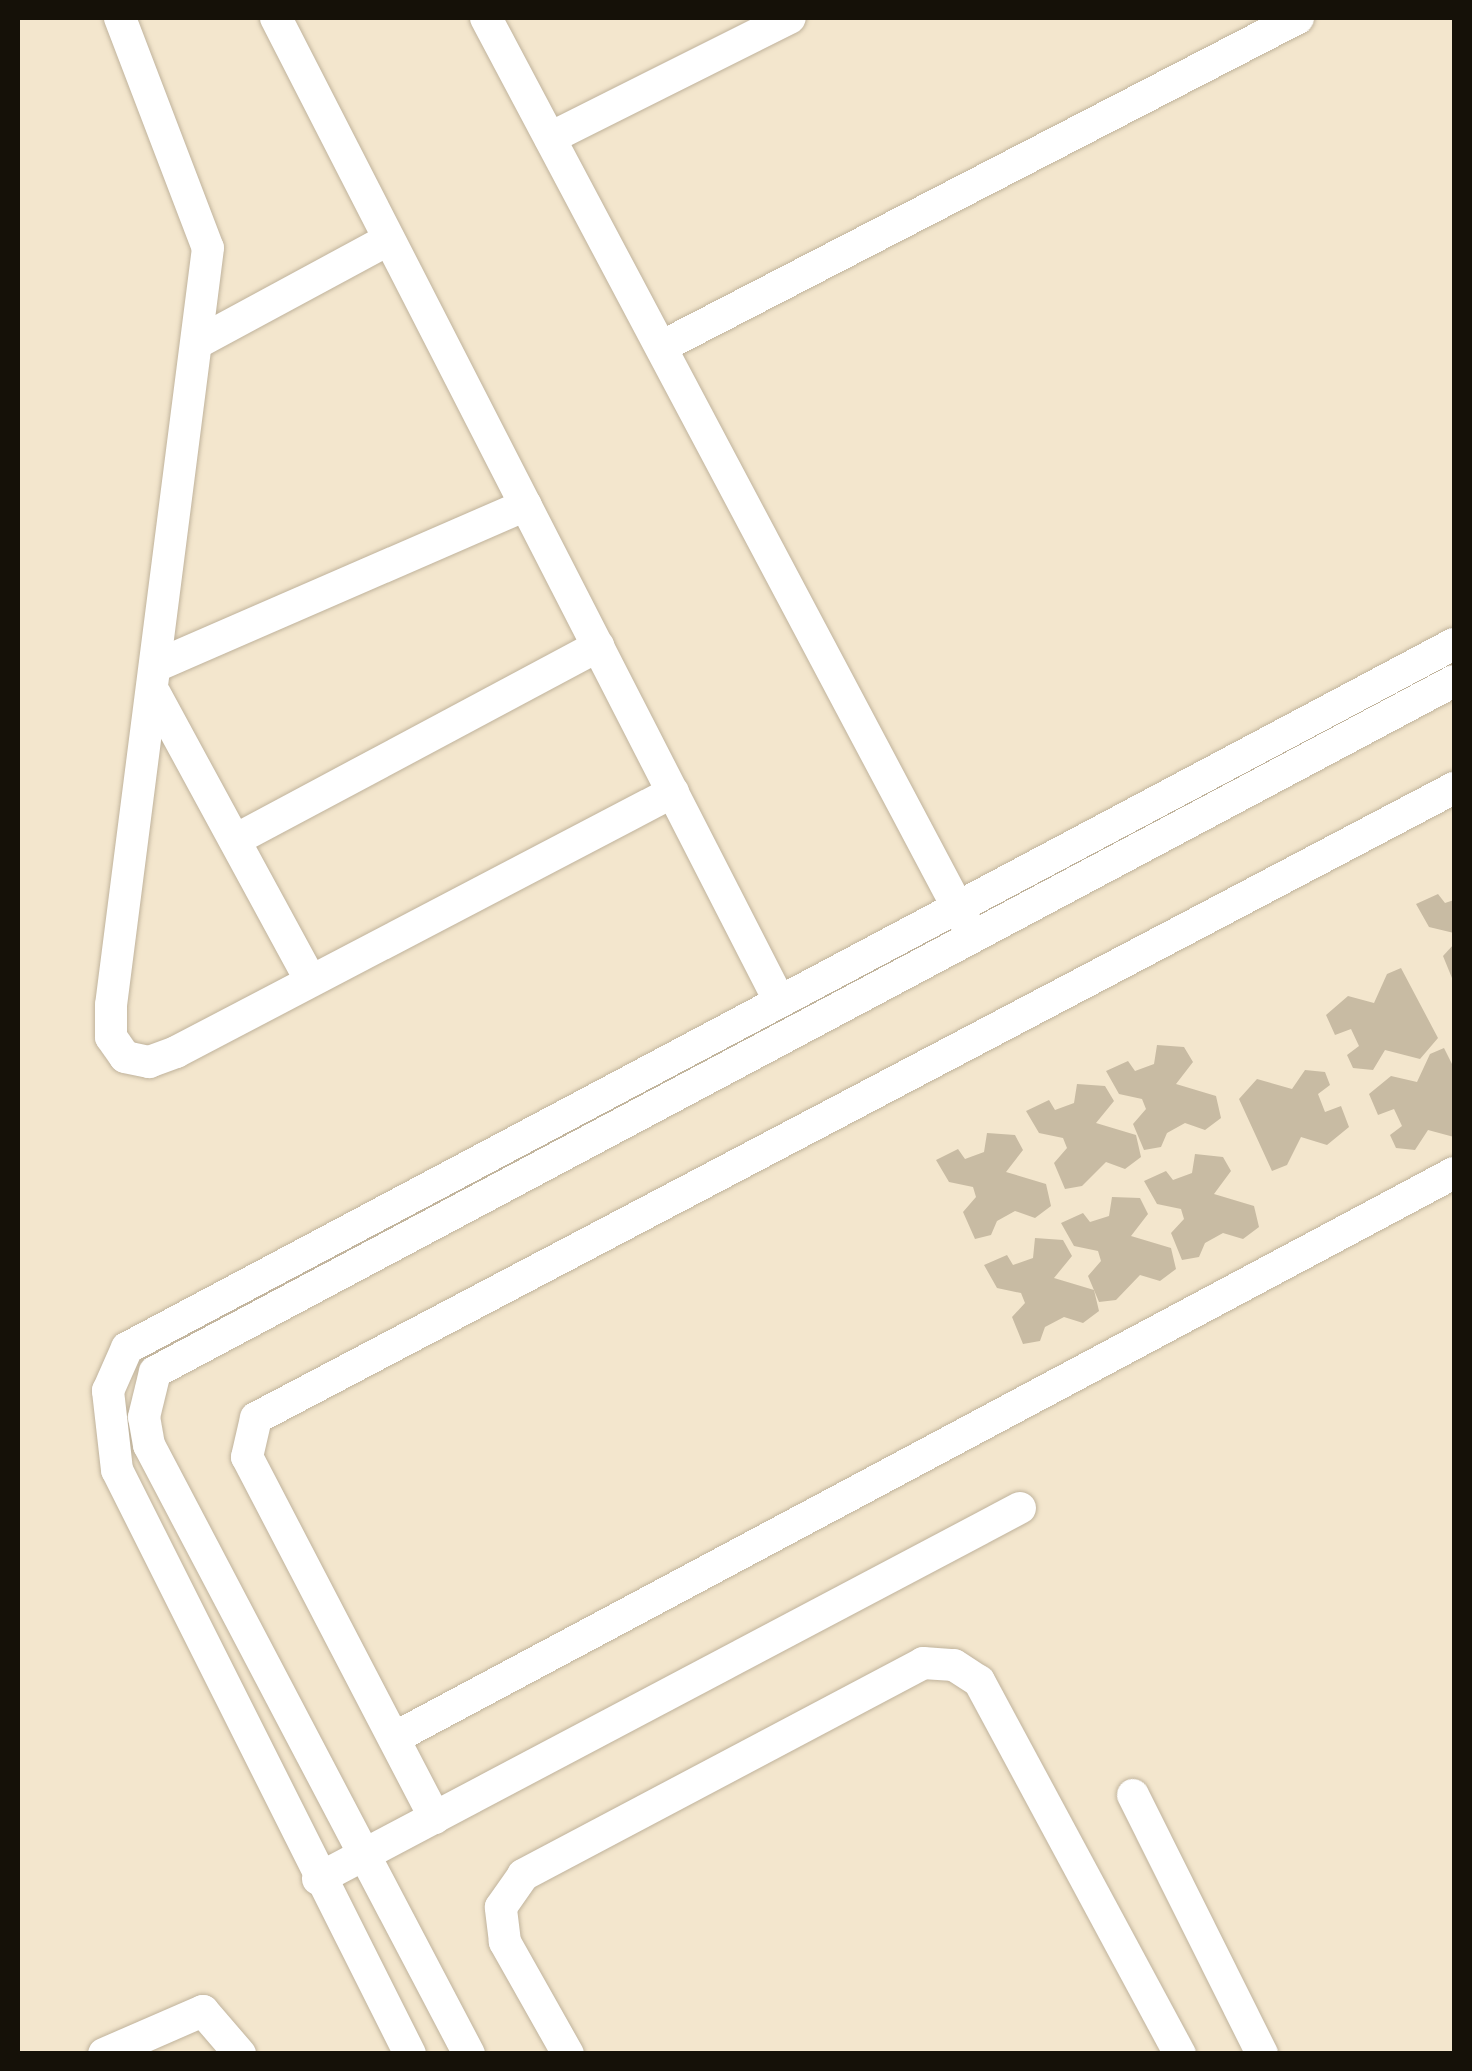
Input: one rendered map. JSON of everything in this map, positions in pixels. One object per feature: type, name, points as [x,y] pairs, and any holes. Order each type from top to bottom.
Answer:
[{"type":"street","points":[[120,18],[200,215],[208,248],[111,1038],[125,1058],[149,1062],[672,792]]},
{"type":"street","points":[[276,18],[777,996]]},
{"type":"street","points":[[486,18],[973,936]]},
{"type":"street","points":[[550,138],[790,18]]},
{"type":"street","points":[[660,347],[1298,18]]},
{"type":"street","points":[[196,343],[389,239]]},
{"type":"street","points":[[156,680],[526,505]]},
{"type":"street","points":[[410,2054],[318,1879],[117,1470],[108,1413],[115,1370],[127,1348],[157,1326],[777,996],[957,906],[1454,644]]},
{"type":"street","points":[[235,840],[598,646]]},
{"type":"street","points":[[156,680],[235,840],[310,979]]},
{"type":"street","points":[[469,2054],[149,1445],[144,1417],[155,1372],[1454,681]]},
{"type":"street","points":[[436,1818],[247,1458],[256,1418],[1454,788]]},
{"type":"street","points":[[394,1738],[1454,1173]]},
{"type":"street","points":[[318,1879],[1020,1508]]},
{"type":"street","points":[[568,2054],[505,1942],[501,1906],[523,1874],[923,1663],[954,1665],[979,1681],[1180,2054]]},
{"type":"street","points":[[1133,1795],[1262,2054]]},
{"type":"street","points":[[104,2054],[203,2011],[240,2054]]},
{"type":"building","points":[[1438,894],[1445,903],[1454,900],[1454,933],[1429,927],[1416,904]]},
{"type":"building","points":[[1454,944],[1454,983],[1443,956]]},
{"type":"building","points":[[1401,968],[1438,1038],[1420,1059],[1385,1050],[1373,1070],[1353,1068],[1347,1055],[1359,1046],[1351,1029],[1335,1035],[1326,1015],[1348,996],[1374,1003],[1387,974]]},
{"type":"building","points":[[1157,1045],[1184,1047],[1193,1062],[1176,1084],[1216,1096],[1221,1118],[1205,1130],[1185,1123],[1167,1133],[1161,1147],[1144,1150],[1133,1124],[1146,1109],[1142,1099],[1119,1094],[1106,1071],[1128,1061],[1135,1071],[1154,1064]]},
{"type":"building","points":[[1444,1048],[1454,1068],[1454,1137],[1428,1130],[1415,1150],[1396,1148],[1390,1135],[1402,1126],[1394,1109],[1378,1115],[1369,1094],[1391,1076],[1417,1082],[1430,1054]]},
{"type":"building","points":[[1305,1070],[1325,1072],[1330,1085],[1318,1094],[1325,1112],[1341,1106],[1349,1127],[1327,1145],[1301,1137],[1287,1165],[1272,1171],[1239,1099],[1257,1079],[1292,1089]]},
{"type":"building","points":[[1077,1084],[1105,1086],[1114,1101],[1096,1123],[1136,1135],[1141,1157],[1125,1169],[1106,1162],[1082,1186],[1065,1189],[1054,1163],[1067,1148],[1063,1138],[1039,1133],[1026,1111],[1049,1100],[1055,1110],[1074,1103]]},
{"type":"building","points":[[987,1133],[1015,1135],[1023,1150],[1006,1172],[1046,1184],[1051,1206],[1035,1218],[1015,1211],[997,1221],[991,1235],[975,1239],[963,1212],[976,1197],[973,1187],[949,1182],[936,1160],[958,1149],[965,1159],[984,1152]]},
{"type":"building","points":[[1195,1154],[1223,1157],[1231,1171],[1214,1194],[1254,1206],[1259,1227],[1243,1239],[1223,1233],[1205,1243],[1199,1257],[1182,1260],[1171,1233],[1184,1219],[1181,1209],[1157,1204],[1144,1181],[1166,1171],[1173,1180],[1192,1173]]},
{"type":"building","points":[[1112,1197],[1140,1198],[1148,1214],[1131,1236],[1171,1248],[1176,1269],[1160,1281],[1140,1275],[1116,1300],[1099,1302],[1088,1276],[1101,1261],[1098,1251],[1074,1246],[1061,1223],[1083,1213],[1090,1222],[1109,1216]]},
{"type":"building","points":[[1035,1238],[1063,1240],[1072,1256],[1054,1278],[1094,1290],[1099,1311],[1083,1323],[1064,1317],[1045,1327],[1040,1341],[1023,1344],[1012,1317],[1025,1303],[1021,1293],[997,1288],[984,1265],[1007,1255],[1013,1265],[1033,1258]]}]
